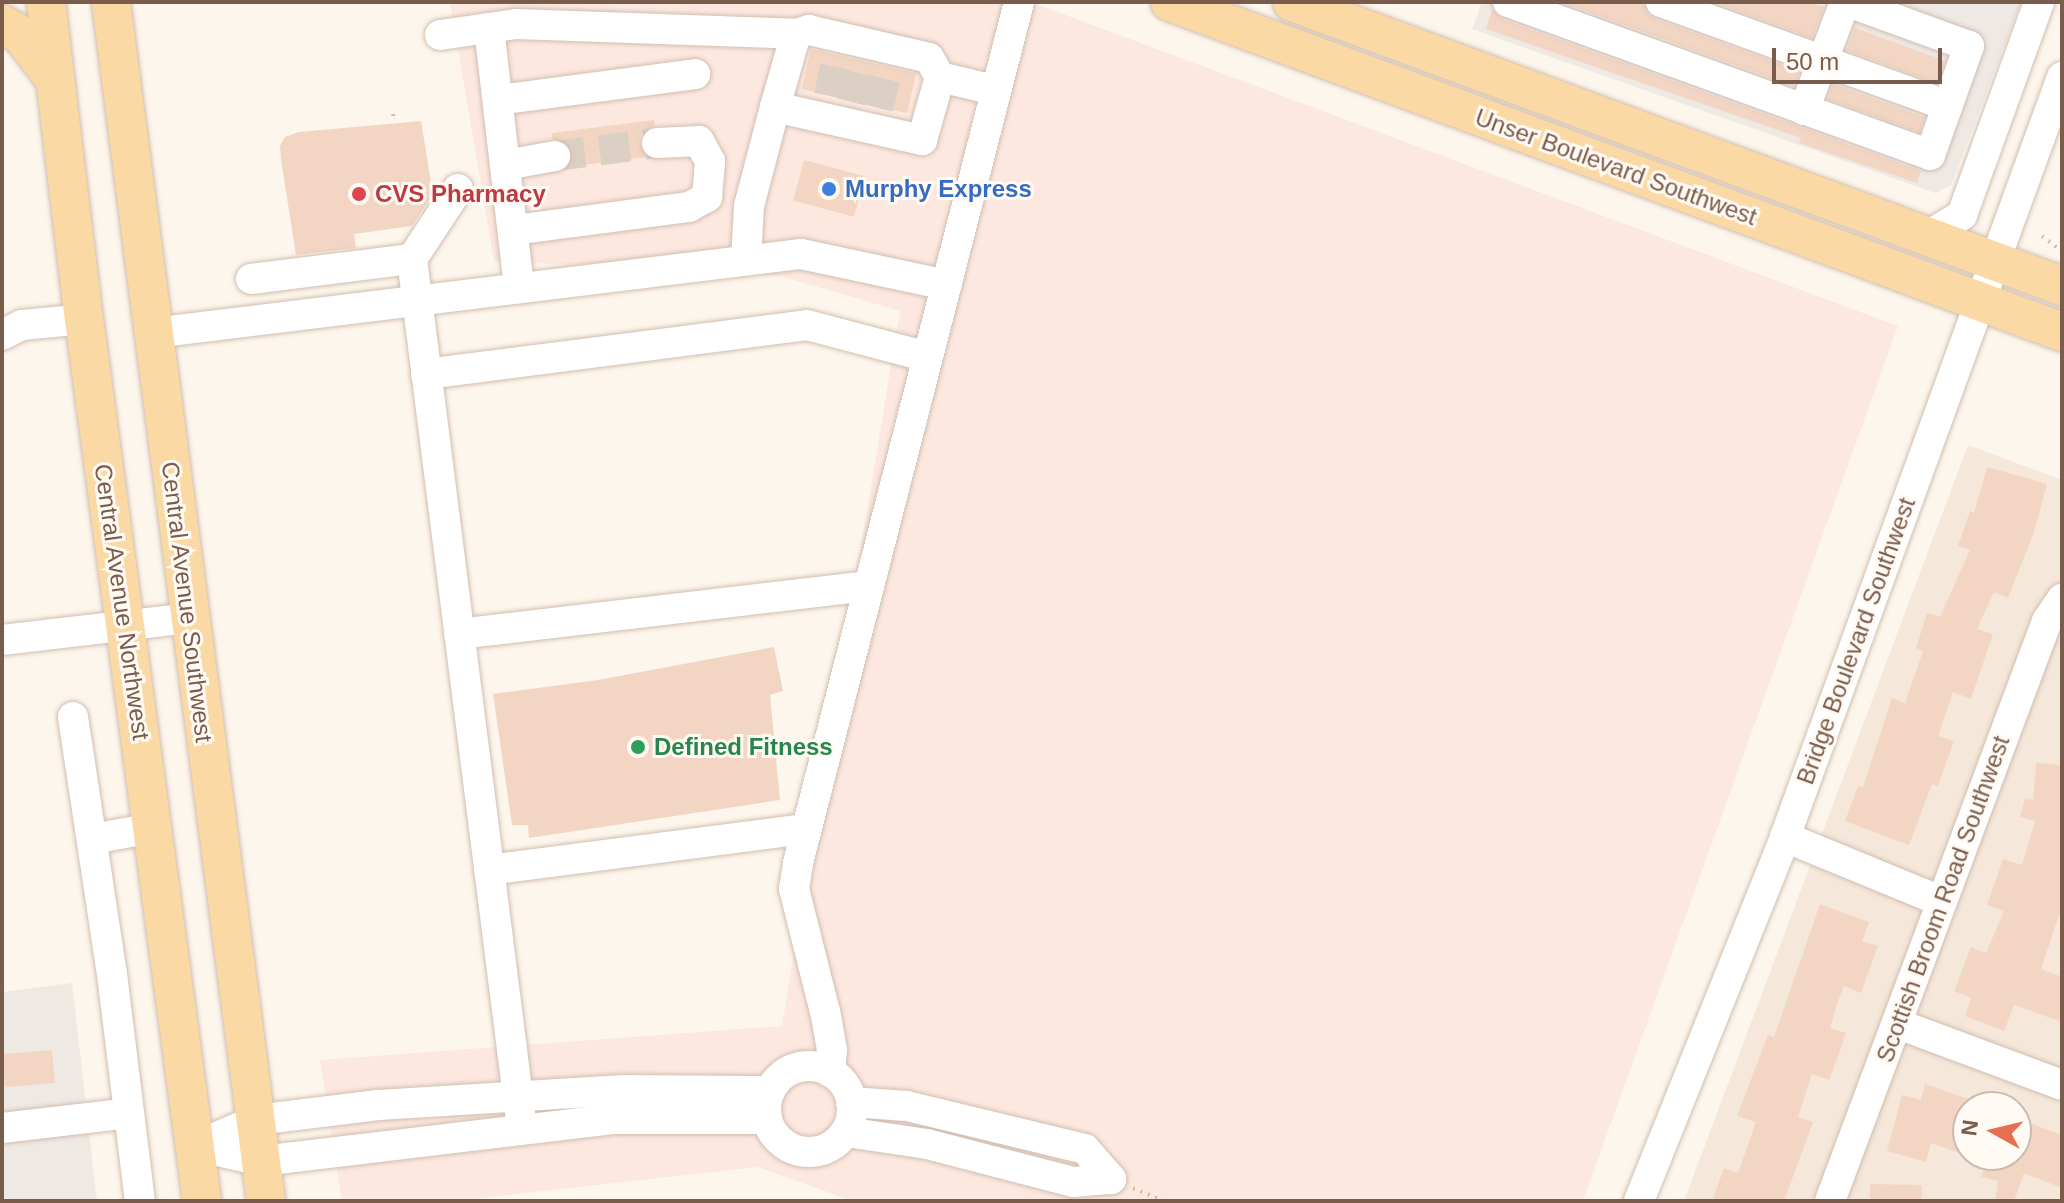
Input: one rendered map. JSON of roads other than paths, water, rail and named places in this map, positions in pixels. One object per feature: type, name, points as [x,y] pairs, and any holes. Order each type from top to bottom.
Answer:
[{"type":"main road","name":"Central Avenue Northwest","points":[[46,2],[84,319],[202,1201]]},
{"type":"main road","name":"Central Avenue Southwest","points":[[111,2],[266,1201]]},
{"type":"main road","name":"Unser Boulevard Southwest","points":[[1170,2],[2062,332]]},
{"type":"main road","name":"Unser Boulevard Southwest","points":[[1304,4],[2062,286]]},
{"type":"main road","points":[[2,24],[21,35],[56,80]]},
{"type":"street","points":[[820,1069],[832,1050],[794,889],[806,829],[1019,2]]},
{"type":"street","points":[[1508,2],[1930,155],[1969,46]]},
{"type":"street","points":[[1661,2],[1948,106]]},
{"type":"street","points":[[1804,110],[1847,2],[2017,63]]},
{"type":"street","points":[[1929,235],[1962,215],[2039,2]]},
{"type":"street","points":[[440,35],[516,24],[796,34],[809,30],[865,48],[929,58],[940,77],[922,140],[850,113],[775,107]]},
{"type":"street","points":[[489,28],[519,288]]},
{"type":"street","points":[[746,260],[749,206],[796,34]]},
{"type":"street","points":[[498,100],[695,74]]},
{"type":"street","points":[[940,77],[994,90]]},
{"type":"street","name":"Bridge Boulevard Southwest","points":[[1639,1201],[1785,837],[2062,77]]},
{"type":"street","points":[[512,223],[689,207],[707,197],[710,161],[699,141],[657,143]]},
{"type":"street","points":[[505,165],[555,156]]},
{"type":"street","points":[[458,189],[412,259],[522,1128]]},
{"type":"street","points":[[153,333],[801,254],[947,285]]},
{"type":"street","points":[[251,279],[412,259]]},
{"type":"street","points":[[2,335],[22,325],[84,319]]},
{"type":"street","points":[[426,374],[807,325],[928,357]]},
{"type":"street","points":[[459,634],[869,586]]},
{"type":"street","name":"Scottish Broom Road Southwest","points":[[1830,1201],[2047,621],[2062,599]]},
{"type":"street","points":[[2,640],[126,622],[189,618]]},
{"type":"street","points":[[73,717],[140,1201]]},
{"type":"street","points":[[92,839],[153,828]]},
{"type":"street","points":[[489,870],[806,829]]},
{"type":"street","points":[[1785,837],[1940,901]]},
{"type":"street","points":[[1898,1024],[2062,1085]]},
{"type":"street","points":[[820,1069],[848,1090],[851,1102],[846,1132],[824,1150],[795,1151],[782,1144],[768,1105],[786,1073],[820,1069]]},
{"type":"street","points":[[196,1146],[256,1120],[378,1105],[624,1090],[768,1105]]},
{"type":"street","points":[[846,1132],[927,1144],[1073,1182],[1111,1179],[1085,1149],[907,1106],[851,1102]]},
{"type":"street","points":[[196,1146],[261,1161],[522,1128],[768,1105]]},
{"type":"street","points":[[2,1128],[129,1113]]},
{"type":"tunnel","points":[[829,96],[839,48]]},
{"type":"tunnel","points":[[851,102],[863,54]]},
{"type":"tunnel","points":[[878,108],[890,60]]},
{"type":"tunnel","points":[[555,156],[657,143]]},
{"type":"place","name":"Murphy Express","points":[[829,189]]},
{"type":"place","name":"CVS Pharmacy","points":[[359,194]]},
{"type":"place","name":"Defined Fitness","points":[[638,747]]}]
